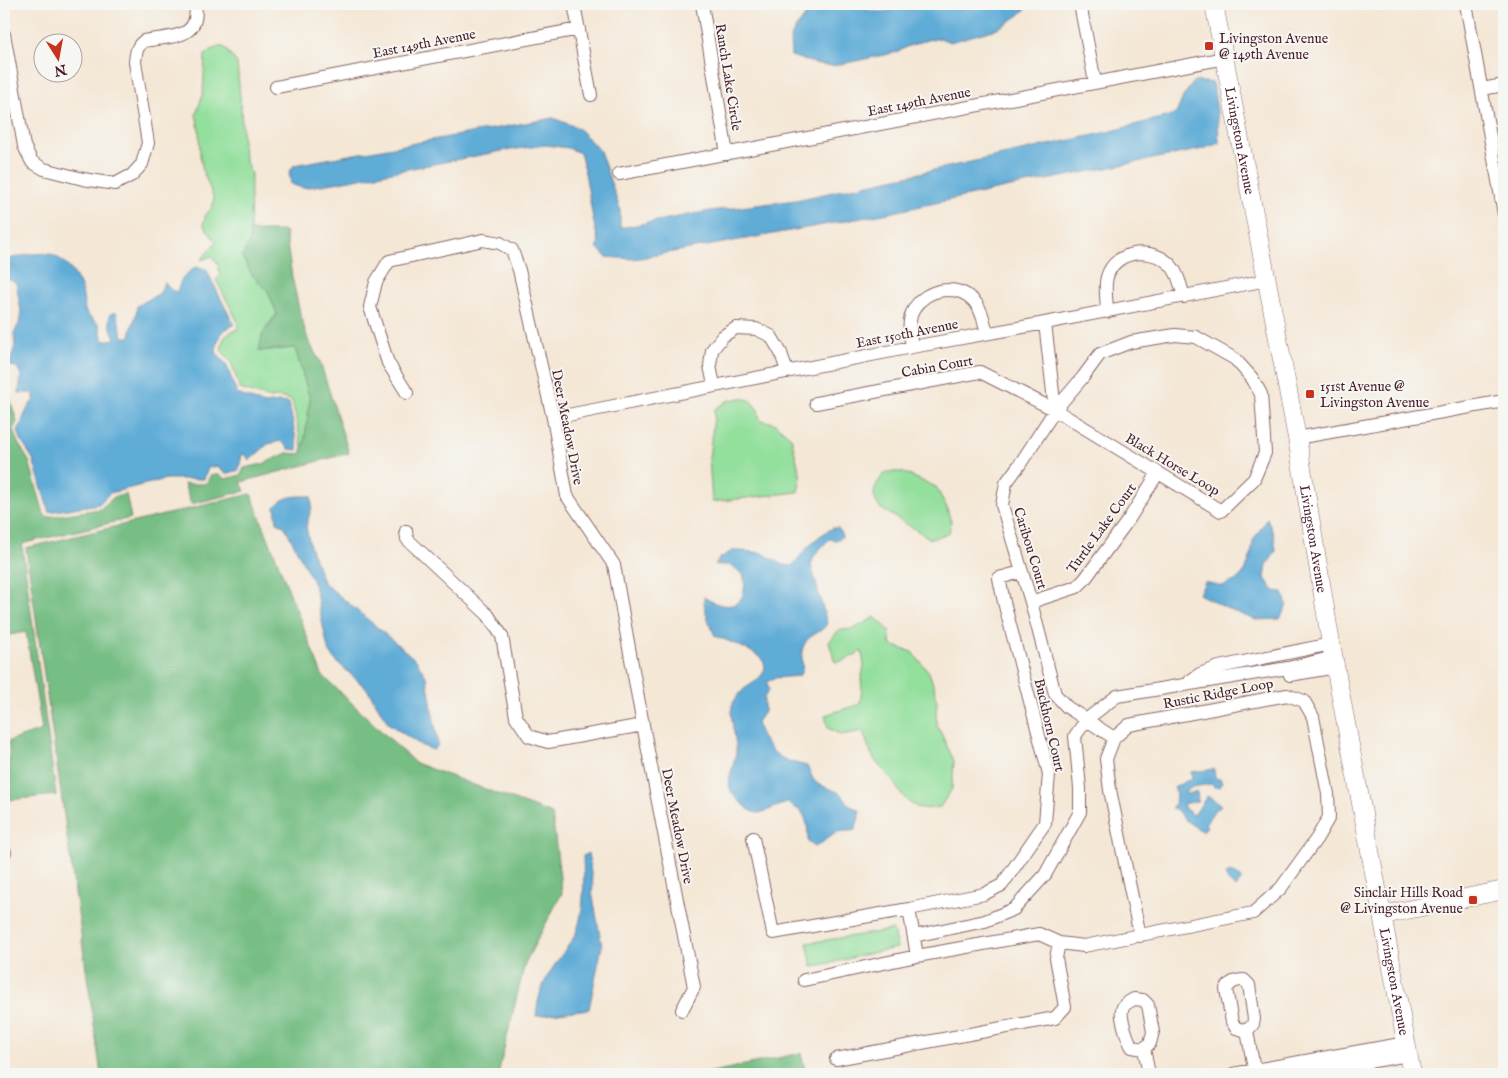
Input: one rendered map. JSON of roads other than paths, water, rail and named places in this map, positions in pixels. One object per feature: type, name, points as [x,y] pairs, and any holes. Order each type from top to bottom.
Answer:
[{"type":"street","points":[[4,43],[24,146],[32,162],[44,169],[83,179],[115,184],[132,175],[142,164],[148,143],[134,62],[137,49],[145,41],[180,36],[193,27],[197,14],[195,4]]},
{"type":"street","points":[[574,4],[591,94]]},
{"type":"street","name":"Ranch Lake Circle","points":[[702,4],[727,154]]},
{"type":"street","points":[[1080,4],[1095,82]]},
{"type":"street","name":"Livingston Avenue","points":[[1214,4],[1297,438],[1334,656],[1412,1074]]},
{"type":"street","points":[[1466,4],[1504,214]]},
{"type":"street","name":"East 149th Avenue","points":[[276,87],[579,29]]},
{"type":"street","name":"East 149th Avenue","points":[[619,174],[1224,58]]},
{"type":"street","points":[[1482,89],[1504,84]]},
{"type":"street","name":"Deer Meadow Drive","points":[[408,394],[388,363],[370,307],[376,282],[389,261],[483,240],[500,243],[512,250],[519,270],[553,418],[567,496],[614,565],[694,987],[682,1010]]},
{"type":"street","points":[[1107,312],[1107,277],[1110,269],[1127,256],[1137,253],[1158,256],[1167,261],[1174,268],[1178,276],[1184,297]]},
{"type":"street","name":"East 150th Avenue","points":[[553,418],[714,385],[1107,312],[1267,280]]},
{"type":"street","points":[[912,347],[910,322],[913,310],[920,300],[930,293],[946,289],[958,290],[967,294],[975,301],[980,309],[986,333]]},
{"type":"street","points":[[1044,323],[1055,410]]},
{"type":"street","points":[[714,385],[710,366],[712,350],[723,336],[736,328],[756,329],[771,336],[781,353],[787,372]]},
{"type":"street","name":"Black Horse Loop","points":[[1175,335],[1196,336],[1235,359],[1252,378],[1261,394],[1265,453],[1254,479],[1221,511],[1158,473],[1055,410],[1084,377],[1100,354],[1132,342],[1175,335]]},
{"type":"street","name":"Cabin Court","points":[[816,403],[980,372],[1055,410]]},
{"type":"street","points":[[1297,438],[1504,401]]},
{"type":"street","name":"Caribou Court","points":[[1055,410],[1006,483],[1002,505],[1021,572],[1032,602],[1055,694],[1067,707],[1087,719]]},
{"type":"street","name":"Turtle Lake Court","points":[[1032,602],[1076,587],[1085,580],[1129,519],[1158,473]]},
{"type":"street","points":[[406,531],[407,539],[488,615],[502,636],[516,717],[529,736],[548,742],[643,725]]},
{"type":"street","name":"Buckhorn Court","points":[[753,838],[773,933],[984,894],[1002,885],[1045,822],[1049,774],[1004,602],[1000,578],[1021,572]]},
{"type":"street","points":[[1186,684],[1200,674],[1219,667],[1334,656]]},
{"type":"street","points":[[914,936],[984,921],[1014,909],[1045,875],[1080,812],[1080,788],[1075,736],[1087,719],[1116,696],[1186,684],[1234,686],[1334,656]]},
{"type":"street","name":"Rustic Ridge Loop","points":[[804,980],[917,956],[1039,934],[1059,942],[1084,946],[1253,913],[1281,888],[1317,838],[1329,817],[1328,794],[1313,717],[1304,701],[1287,695],[1129,725],[1114,738]]},
{"type":"street","points":[[1087,719],[1114,738],[1106,758],[1110,790],[1140,936]]},
{"type":"street","points":[[1383,915],[1504,890]]},
{"type":"street","points":[[910,909],[917,956]]},
{"type":"street","points":[[836,1058],[1056,1018],[1065,1007],[1056,958],[1059,942]]},
{"type":"street","points":[[1247,1032],[1255,1072]]},
{"type":"street","points":[[1144,1049],[1149,1074]]},
{"type":"street","points":[[1233,1074],[1407,1049]]},
{"type":"street","points":[[1300,1074],[1407,1049]]},
{"type":"water","points":[[928,4],[1031,4],[1004,25],[950,42],[940,38],[927,40],[906,47],[898,52],[832,66],[791,56],[790,39],[795,29],[811,9],[842,5],[879,12],[913,9]]},
{"type":"water","points":[[1194,81],[1213,83],[1216,105],[1219,143],[1203,149],[884,214],[634,259],[606,257],[597,247],[599,243],[580,153],[568,148],[546,145],[502,151],[302,188],[291,184],[289,173],[294,165],[553,118],[578,128],[600,151],[620,209],[620,228],[710,211],[796,200],[1108,132],[1176,114],[1183,97]]},
{"type":"water","points":[[30,254],[50,254],[70,269],[78,280],[87,313],[99,324],[103,341],[115,339],[110,324],[110,314],[116,312],[123,337],[130,337],[137,306],[160,293],[164,282],[171,290],[177,292],[182,278],[195,267],[206,269],[234,325],[220,335],[216,352],[226,364],[237,394],[265,404],[289,403],[298,450],[289,449],[281,441],[268,444],[249,461],[247,456],[242,454],[239,470],[226,474],[216,466],[208,468],[204,479],[166,479],[110,493],[99,504],[49,512],[33,459],[22,442],[18,431],[27,410],[34,400],[34,393],[19,393],[21,375],[17,367],[9,366],[15,346],[14,333],[19,324],[21,311],[16,283],[4,279],[4,260]]},
{"type":"water","points":[[311,496],[312,507],[306,526],[310,546],[323,582],[416,660],[427,678],[438,745],[434,750],[422,746],[389,724],[368,690],[335,660],[328,649],[314,584],[285,527],[277,522],[275,507],[287,498]]},
{"type":"water","points":[[1267,518],[1274,536],[1276,551],[1267,565],[1265,578],[1274,591],[1283,592],[1287,605],[1280,619],[1255,620],[1199,594],[1205,582],[1222,586],[1235,581],[1245,572],[1251,555],[1253,541]]},
{"type":"water","points":[[833,528],[838,528],[842,537],[836,540],[829,539],[814,556],[811,565],[827,623],[825,627],[806,641],[802,649],[802,668],[799,676],[774,678],[767,682],[769,690],[764,698],[764,712],[757,722],[763,738],[775,753],[787,760],[807,766],[813,779],[818,784],[838,792],[849,805],[861,811],[857,811],[860,814],[855,830],[835,833],[815,847],[808,842],[806,820],[798,809],[788,803],[756,813],[748,809],[732,793],[729,782],[736,748],[731,711],[736,698],[761,676],[765,668],[764,663],[756,655],[715,636],[709,622],[704,597],[721,605],[728,606],[734,604],[743,595],[744,576],[731,565],[715,565],[720,558],[732,551],[762,553],[784,565],[792,566],[815,540]]},
{"type":"water","points":[[1214,769],[1215,778],[1220,779],[1222,782],[1219,787],[1214,787],[1211,784],[1192,787],[1185,792],[1185,794],[1197,792],[1198,801],[1183,804],[1185,809],[1194,815],[1207,796],[1221,805],[1218,809],[1216,808],[1205,824],[1207,826],[1203,832],[1185,820],[1176,809],[1172,809],[1172,806],[1175,805],[1176,792],[1174,788],[1192,779],[1191,772]]},
{"type":"water","points":[[588,853],[593,886],[592,892],[602,946],[589,1009],[536,1016],[539,997],[545,982],[552,968],[576,933],[579,924],[583,895],[583,856]]},
{"type":"water","points":[[1230,872],[1242,879],[1236,888],[1228,881],[1225,875]]},
{"type":"place","name":"Livingston Avenue @ 149th Avenue","points":[[1209,46]]},
{"type":"place","name":"151st Avenue @ Livingston Avenue","points":[[1310,394]]},
{"type":"place","name":"Sinclair Hills Road @ Livingston Avenue","points":[[1473,900]]}]
